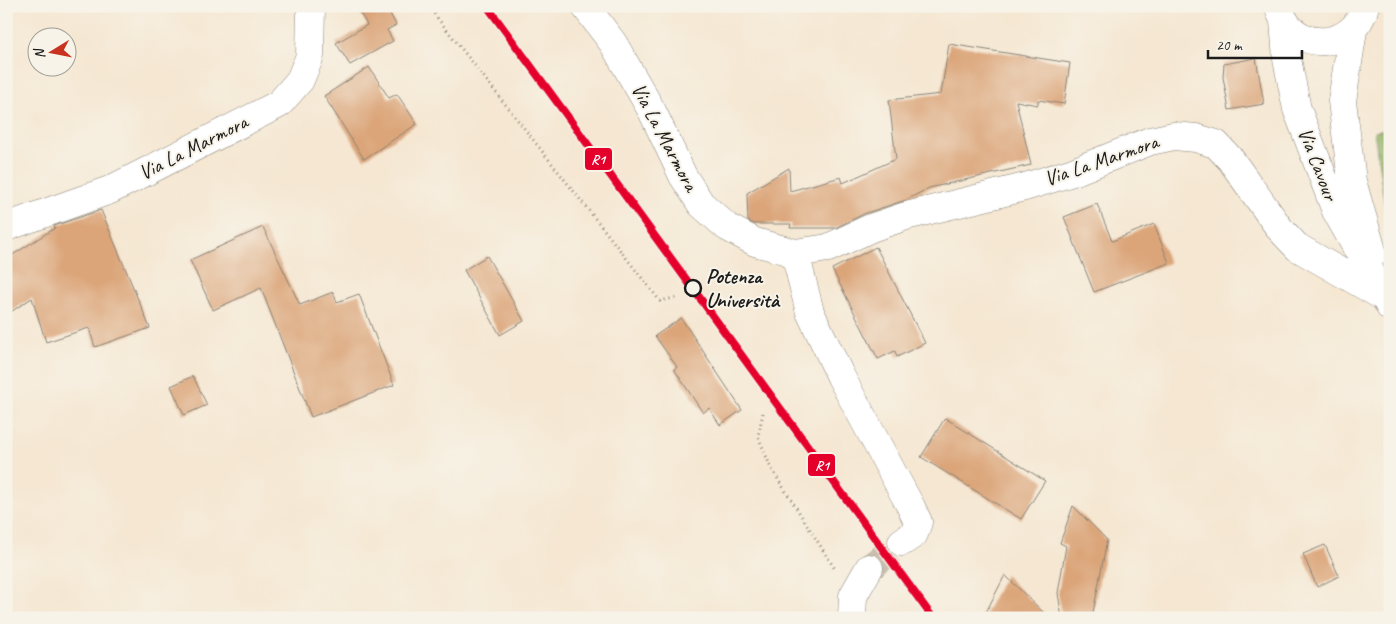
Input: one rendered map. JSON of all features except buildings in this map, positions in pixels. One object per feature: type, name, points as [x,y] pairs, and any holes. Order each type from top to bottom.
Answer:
[{"type":"street","name":"Via La Marmora","points":[[6,227],[110,190],[279,104],[300,80],[310,56],[311,6]]},
{"type":"street","name":"Via La Marmora","points":[[585,6],[612,44],[652,111],[683,176],[701,204],[727,227],[755,242],[795,253],[828,248],[871,228],[906,216],[1025,187],[1074,172],[1150,141],[1174,136],[1196,138],[1216,144],[1231,160],[1280,229],[1298,247],[1387,302]]},
{"type":"street","name":"Via Cavour","points":[[1281,14],[1297,35],[1316,42],[1335,40],[1352,30],[1363,15],[1365,6]]},
{"type":"street","name":"Via Cavour","points":[[1281,14],[1287,59],[1297,109],[1336,211],[1387,302]]},
{"type":"street","name":"Via Cavour","points":[[1352,30],[1342,101],[1352,181],[1387,302]]},
{"type":"street","points":[[795,253],[810,312],[841,377],[918,522],[914,534],[902,542]]},
{"type":"street","points":[[852,607],[869,568]]},
{"type":"path","points":[[428,6],[660,301],[679,297]]},
{"type":"path","points":[[763,413],[758,436],[771,468],[852,607]]},
{"type":"green space","points":[[1390,129],[1390,228],[1387,221],[1374,131]]},
{"type":"tunnel","points":[[869,568],[902,542]]},
{"type":"transit line","name":"R1","points":[[487,6],[933,618]]},
{"type":"place","name":"Potenza Università","points":[[693,288]]}]
